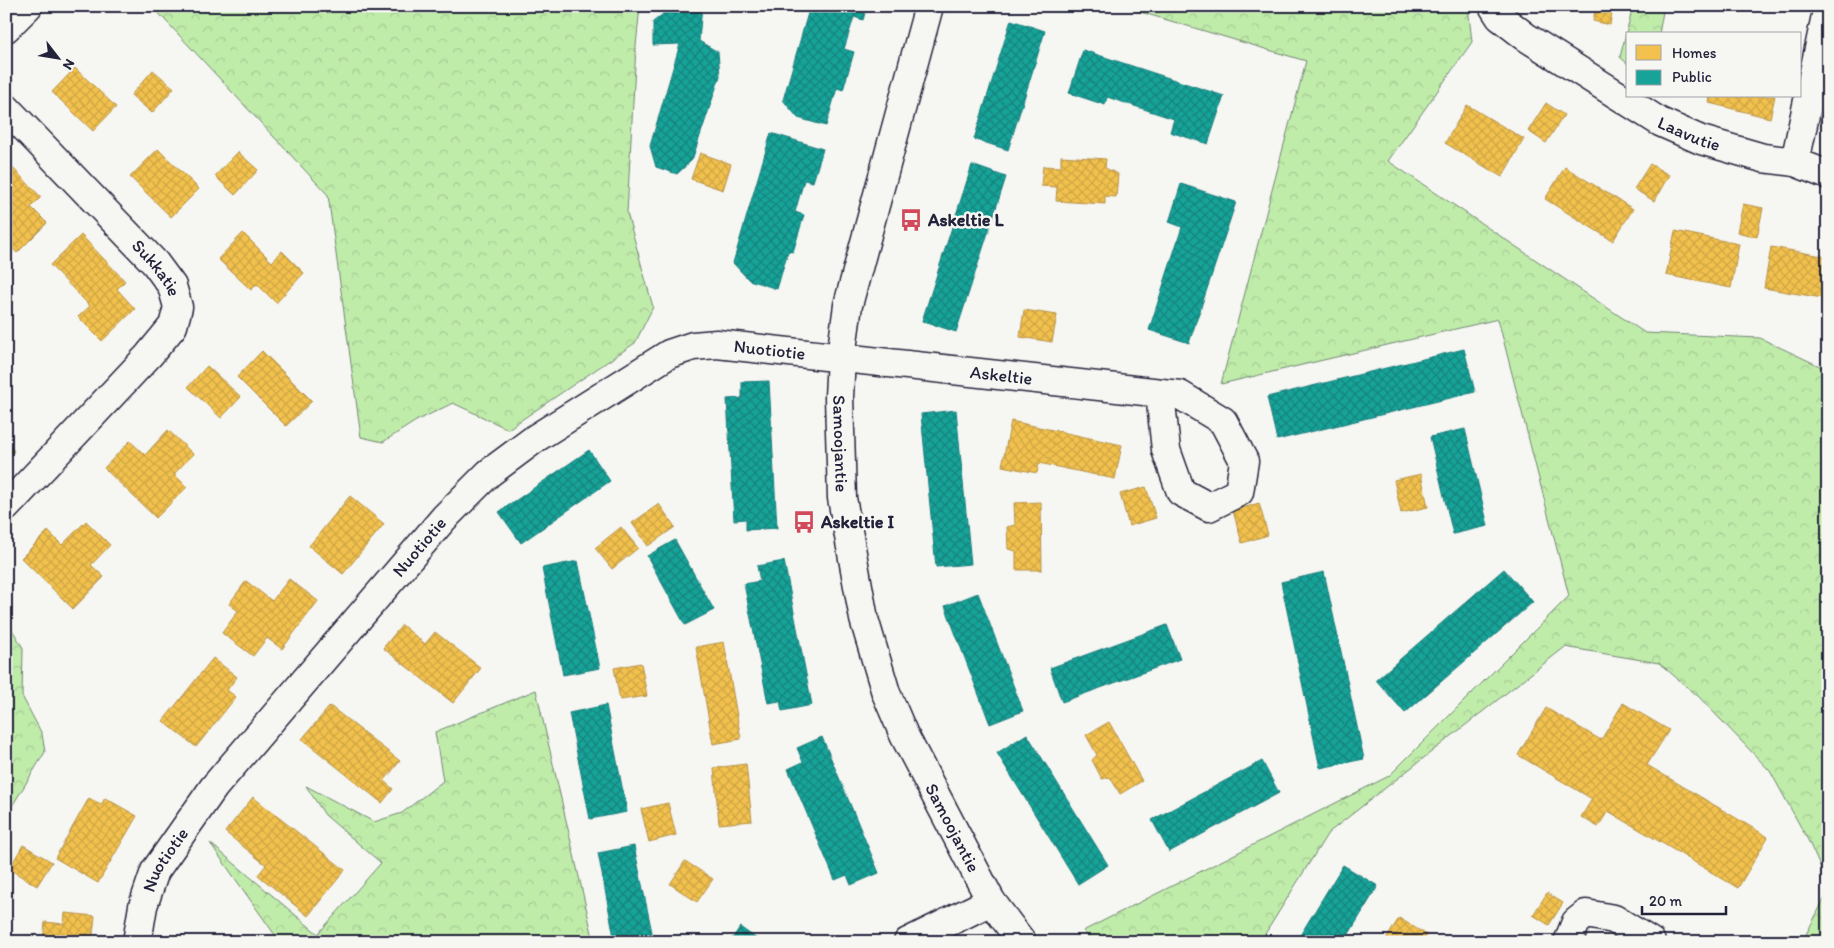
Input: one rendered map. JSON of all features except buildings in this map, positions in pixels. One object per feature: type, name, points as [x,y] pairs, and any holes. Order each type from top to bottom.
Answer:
[{"type":"street","points":[[6,28],[28,6]]},
{"type":"street","name":"Samoojantie","points":[[929,6],[848,305],[841,357],[839,397],[842,498],[864,619],[886,693],[904,734],[991,901],[1022,942]]},
{"type":"street","name":"Laavutie","points":[[1493,6],[1500,17],[1526,37],[1660,122],[1701,140],[1763,158],[1795,162],[1828,175]]},
{"type":"street","points":[[1795,162],[1828,6]]},
{"type":"street","name":"Sukkatie","points":[[6,108],[155,263],[172,286],[178,306],[173,326],[149,355],[6,507]]},
{"type":"street","name":"Nuotiotie","points":[[137,942],[143,906],[155,871],[214,788],[444,518],[489,473],[536,438],[628,379],[669,354],[693,346],[717,344],[841,357]]},
{"type":"street","name":"Askeltie","points":[[841,357],[1160,393]]},
{"type":"street","points":[[908,942],[991,901]]},
{"type":"street","points":[[1568,942],[1576,922],[1586,914],[1614,919],[1651,942]]},
{"type":"green space","points":[[152,6],[640,6],[627,213],[653,307],[635,343],[508,429],[453,403],[416,421],[383,442],[361,437],[328,195]]},
{"type":"green space","points":[[1120,6],[1468,6],[1472,42],[1388,161],[1645,333],[1760,338],[1828,370],[1828,884],[1808,840],[1770,771],[1698,696],[1659,663],[1565,647],[1328,833],[1260,942],[1094,942],[1083,931],[1389,776],[1569,596],[1498,319],[1221,384],[1306,61]]},
{"type":"green space","points":[[1633,6],[1664,6],[1659,32],[1626,32]]},
{"type":"green space","points":[[1626,33],[1626,62],[1620,57]]},
{"type":"green space","points":[[6,619],[23,648],[22,696],[42,734],[45,752],[6,816]]},
{"type":"green space","points":[[536,690],[594,942],[280,942],[210,843],[318,934],[381,863],[325,815],[306,786],[374,822],[402,813],[443,781],[435,732]]},
{"type":"green space","points":[[1828,892],[1828,942],[1802,942]]},
{"type":"place","name":"Askeltie L","points":[[911,220]]},
{"type":"place","name":"Askeltie I","points":[[804,522]]}]
